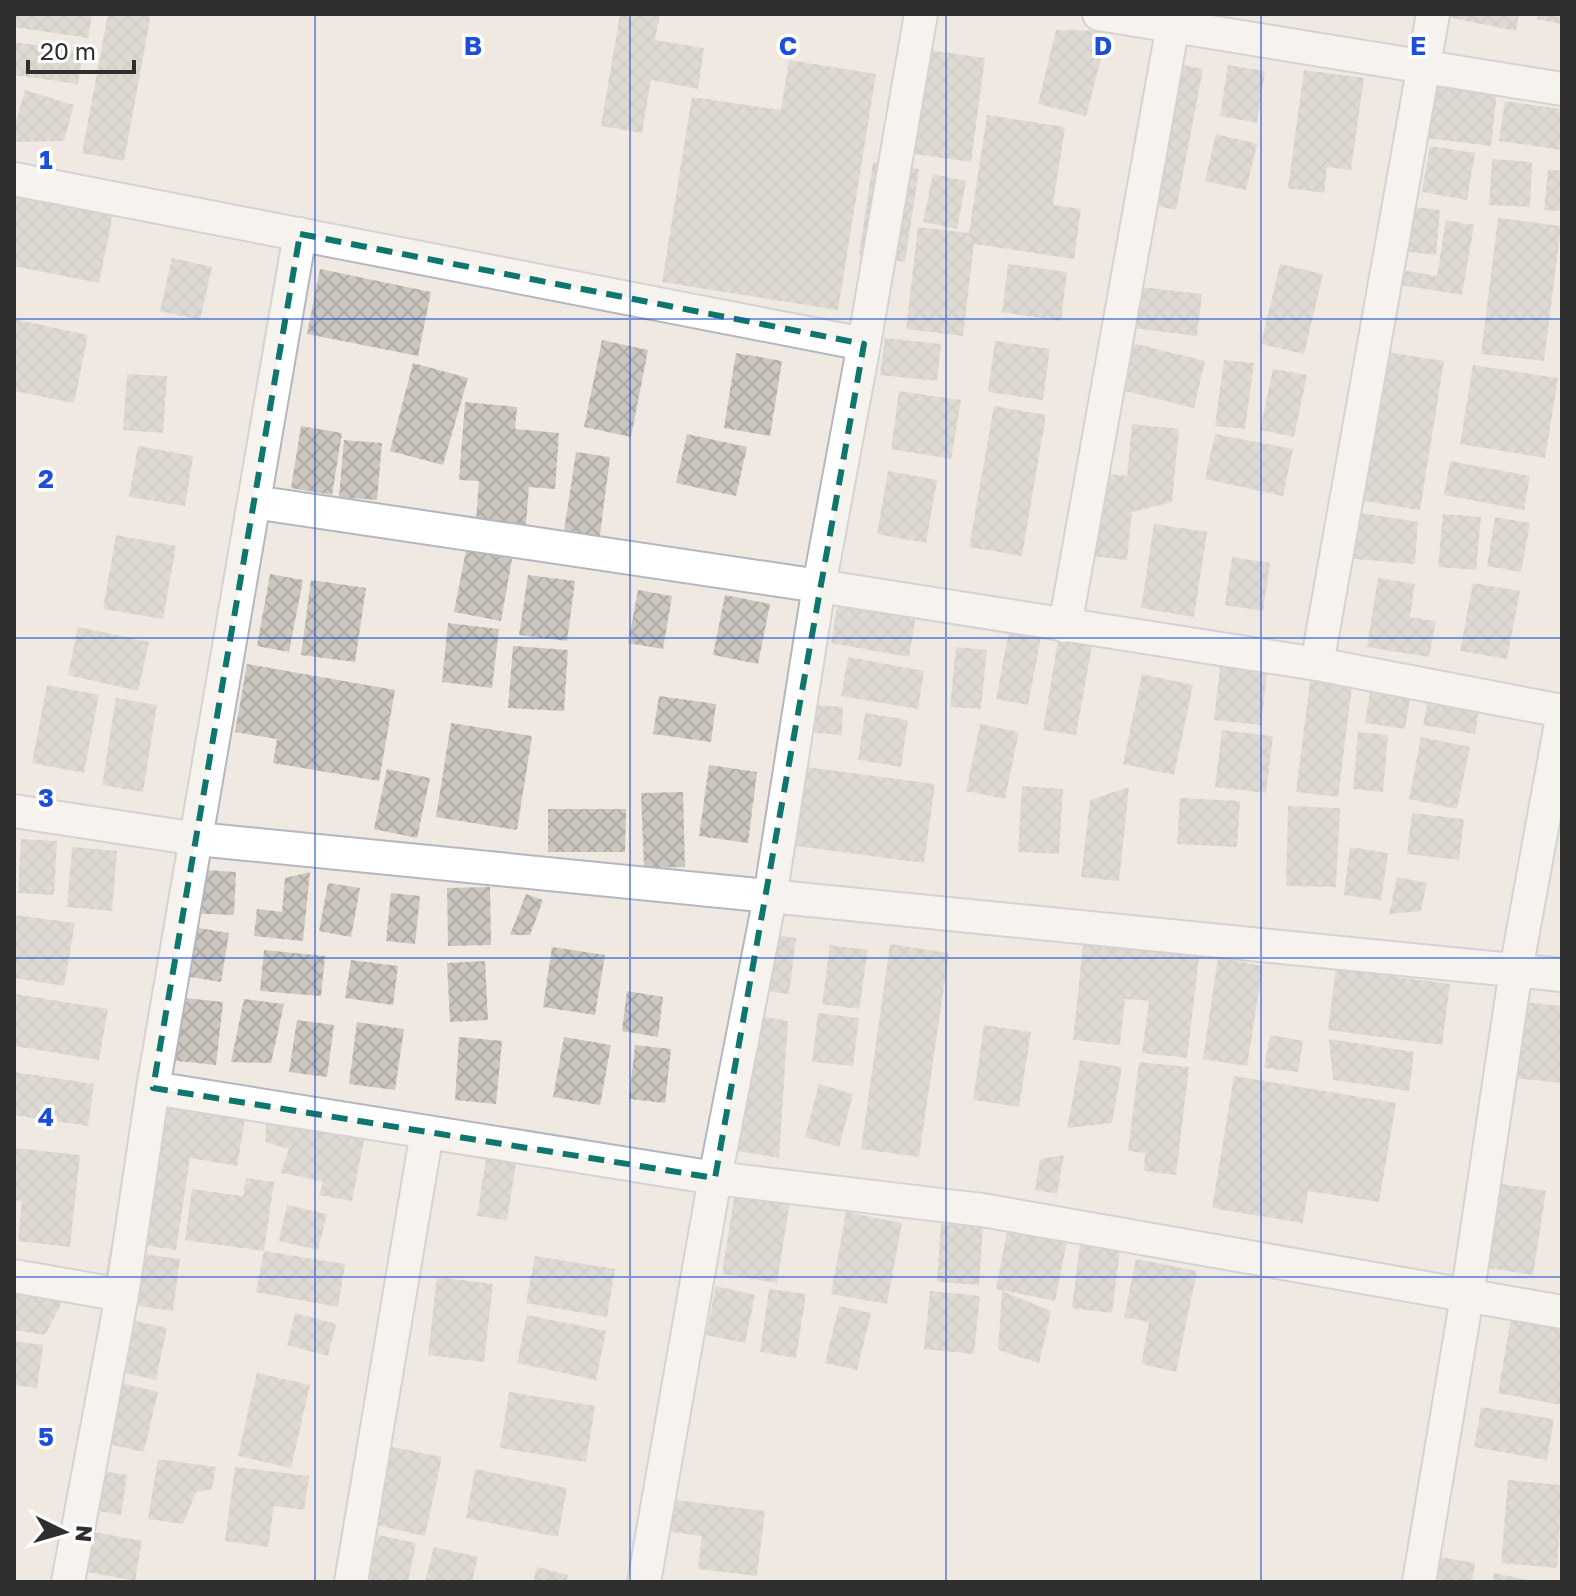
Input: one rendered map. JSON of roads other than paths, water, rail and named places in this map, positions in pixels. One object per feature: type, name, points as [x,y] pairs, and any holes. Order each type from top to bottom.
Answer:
[{"type":"street","points":[[644,1582],[715,1178],[770,897],[819,586],[921,14]]},
{"type":"street","points":[[1099,14],[1174,20],[1562,89]]},
{"type":"street","points":[[1317,664],[1433,14]]},
{"type":"street","points":[[1065,626],[1174,20]]},
{"type":"street","points":[[14,179],[864,344]]},
{"type":"street","points":[[68,1582],[122,1295],[153,1088],[300,234]]},
{"type":"street","points":[[254,502],[1317,664],[1562,711]]},
{"type":"street","points":[[1419,1582],[1467,1297],[1516,970],[1562,718]]},
{"type":"street","points":[[14,811],[197,839],[1562,975]]},
{"type":"street","points":[[153,1088],[715,1178],[982,1210],[1562,1312]]},
{"type":"street","points":[[351,1582],[427,1132]]},
{"type":"street","points":[[14,1276],[122,1295]]}]
